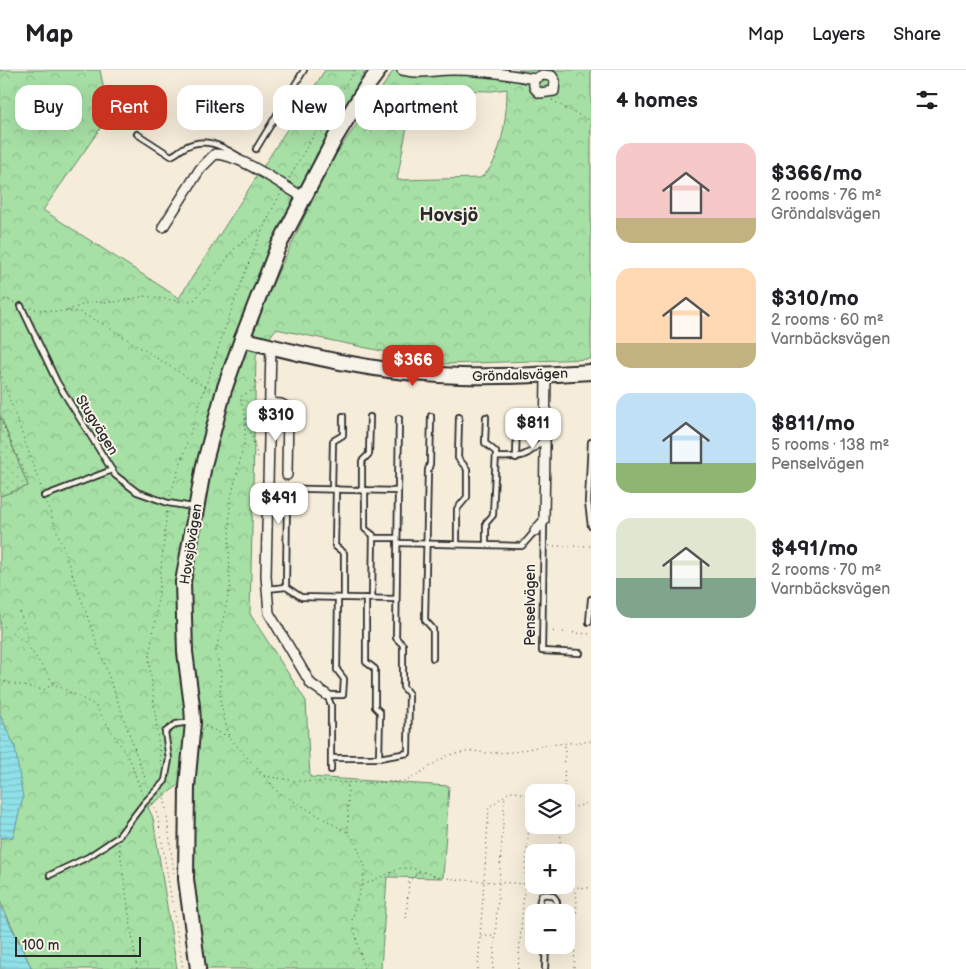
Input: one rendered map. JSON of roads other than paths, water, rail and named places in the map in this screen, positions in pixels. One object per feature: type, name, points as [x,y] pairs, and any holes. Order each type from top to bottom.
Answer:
[{"type":"street","name":"Hovsjövägen","points":[[198,969],[186,878],[187,787],[193,722],[185,652],[183,582],[204,465],[224,390],[250,314],[278,248],[335,138],[379,70]]},
{"type":"street","points":[[402,70],[418,73],[466,70],[534,79]]},
{"type":"street","points":[[164,227],[200,168],[215,154],[229,156],[250,166],[303,197]]},
{"type":"street","name":"Gröndalsvägen","points":[[242,339],[337,362],[421,374],[473,376],[591,372]]},
{"type":"street","points":[[271,347],[267,589],[269,613],[311,684],[327,695]]},
{"type":"street","name":"Penselvägen","points":[[544,521],[546,374]]},
{"type":"street","points":[[270,403],[281,404],[288,408],[288,475]]},
{"type":"street","points":[[535,531],[544,521]]},
{"type":"lane","points":[[256,149],[304,70]]},
{"type":"lane","points":[[137,134],[171,156],[197,143],[214,143],[233,153],[250,166]]},
{"type":"lane","name":"Stugvägen","points":[[21,306],[57,382],[115,475],[137,492],[168,503],[197,508]]},
{"type":"lane","points":[[331,770],[331,705],[327,695],[343,695],[344,679],[338,670],[344,554],[335,546],[333,441],[343,435],[343,416]]},
{"type":"lane","points":[[431,416],[424,620],[433,629],[433,658]]},
{"type":"lane","points":[[370,417],[370,454],[362,461],[365,528],[372,535],[372,598]]},
{"type":"lane","points":[[457,544],[457,509],[467,497],[467,469],[458,458],[459,417]]},
{"type":"lane","points":[[486,417],[485,443],[496,452],[496,457],[493,515],[486,523],[486,545]]},
{"type":"lane","points":[[331,758],[379,758],[408,753],[409,694],[403,687],[403,645],[396,638],[400,418]]},
{"type":"lane","points":[[516,458],[517,419]]},
{"type":"lane","points":[[496,457],[516,458],[534,451],[545,437]]},
{"type":"lane","points":[[591,442],[588,502],[591,526]]},
{"type":"lane","points":[[44,496],[112,470]]},
{"type":"lane","points":[[268,488],[398,491]]},
{"type":"lane","points":[[286,587],[287,495]]},
{"type":"lane","name":"Penselvägen","points":[[544,521],[542,652],[580,653]]},
{"type":"lane","points":[[372,538],[426,544],[522,546],[535,531]]},
{"type":"lane","points":[[267,589],[286,587],[302,597],[396,599]]},
{"type":"lane","points":[[366,598],[366,662],[375,669],[374,707],[380,712],[379,758]]},
{"type":"lane","points":[[590,622],[591,599]]},
{"type":"lane","points":[[50,875],[88,857],[118,837],[144,803],[165,781],[169,759],[165,732],[176,724],[193,722]]},
{"type":"lane","points":[[540,904],[542,895],[545,894],[555,896],[557,904]]},
{"type":"lane","points":[[545,969],[546,954]]},
{"type":"water","points":[[0,715],[15,747],[23,798],[13,837],[0,838]]},
{"type":"water","points":[[0,904],[32,969],[0,969]]},
{"type":"district","name":"Hovsjö","points":[[449,215]]}]
